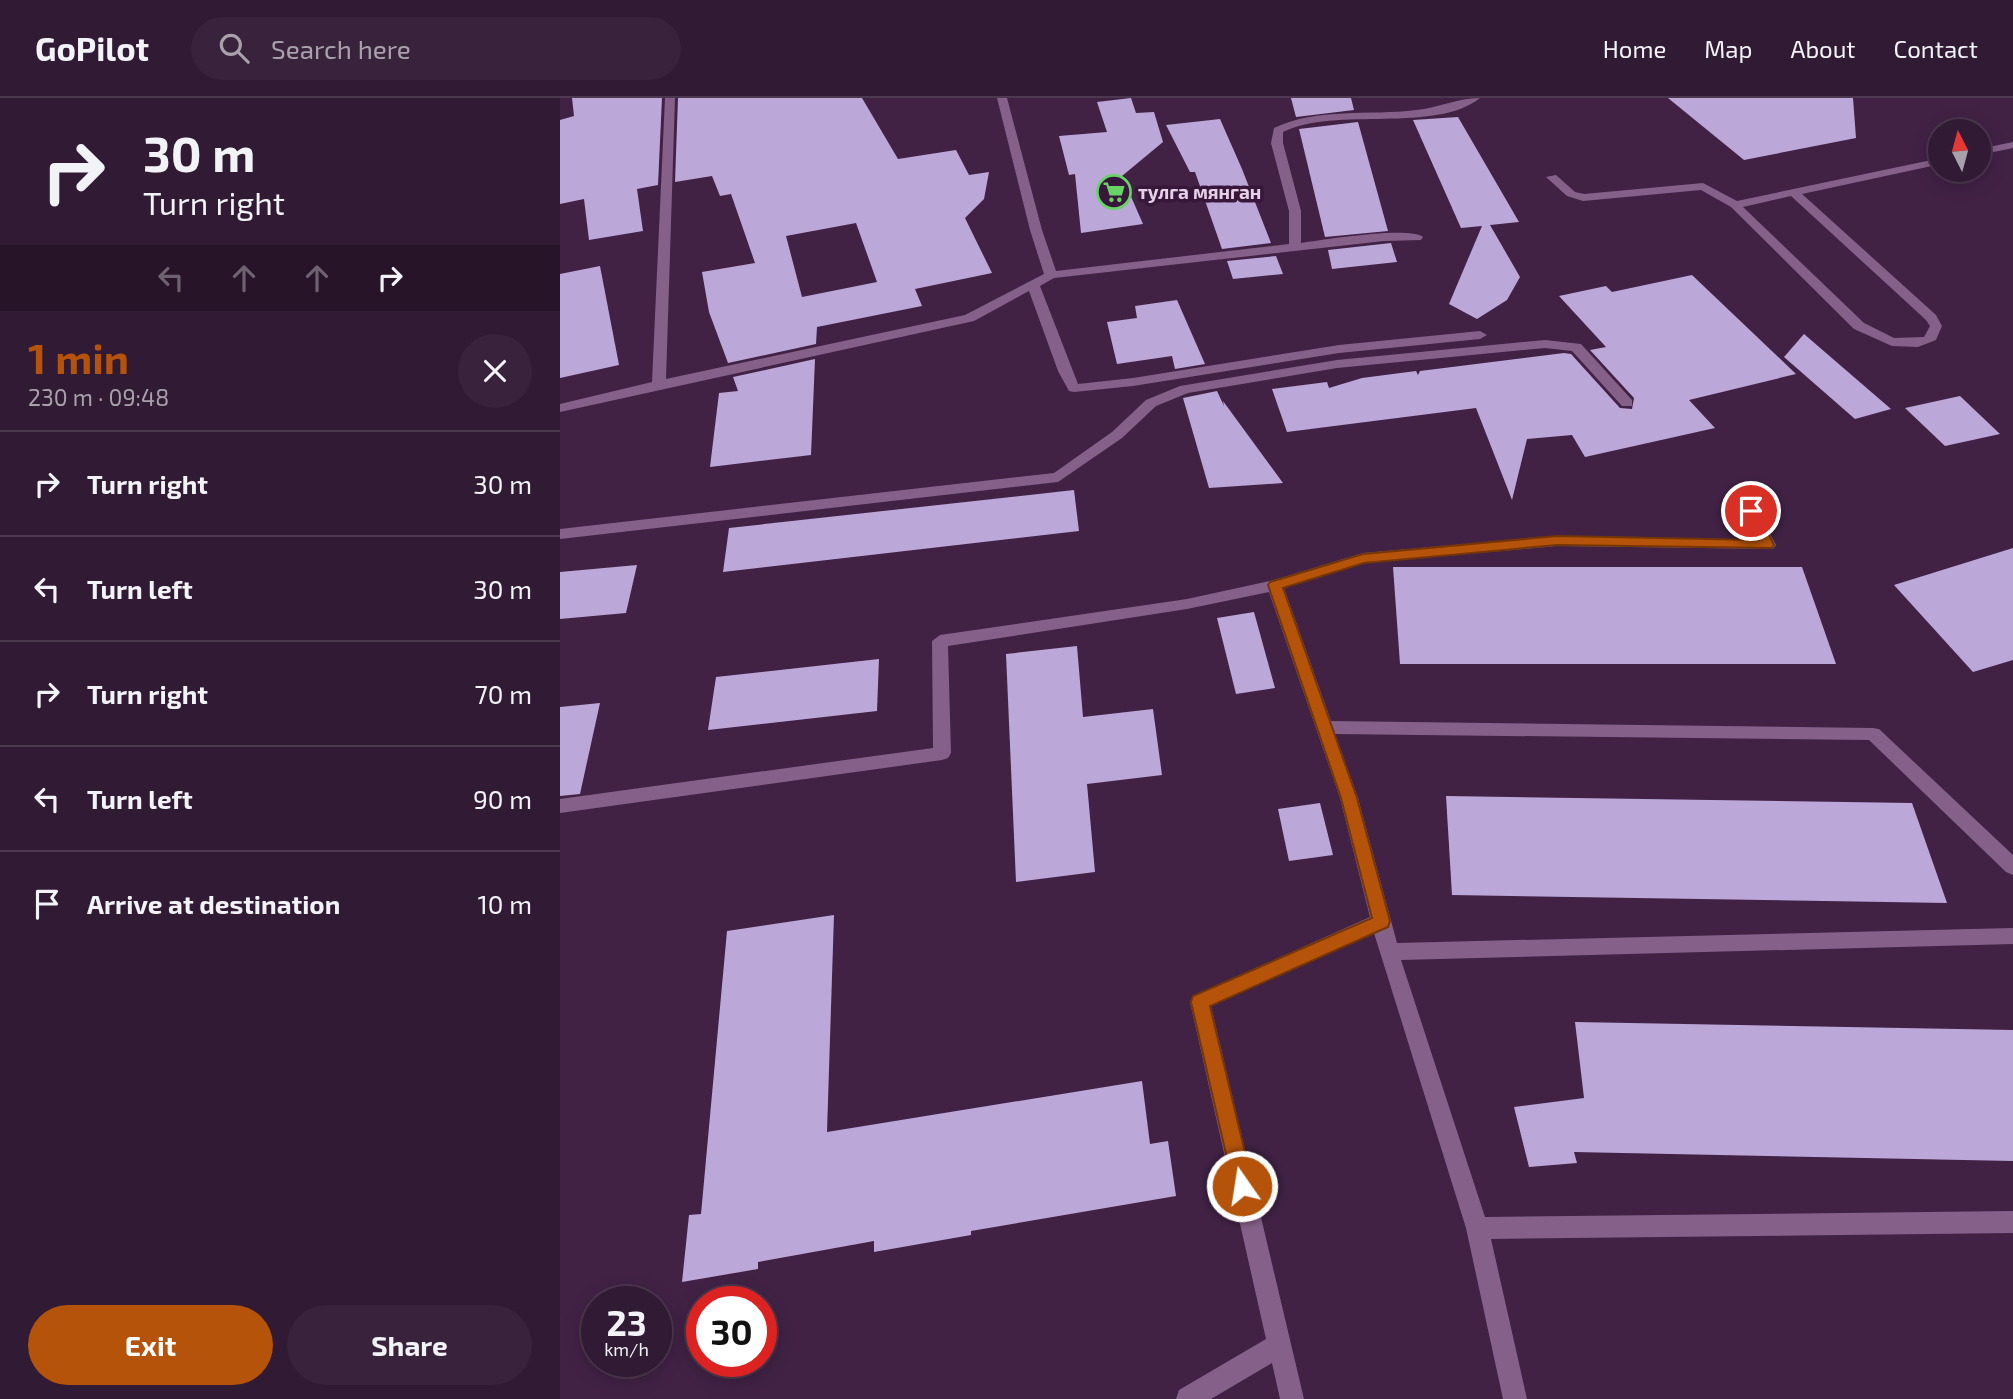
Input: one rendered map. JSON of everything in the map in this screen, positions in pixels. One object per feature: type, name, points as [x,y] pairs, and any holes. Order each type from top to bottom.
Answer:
[{"type":"street","points":[[659,385],[670,98]]},
{"type":"street","points":[[1002,98],[1051,275]]},
{"type":"street","points":[[1295,246],[1295,211],[1277,143],[1278,130],[1293,121],[1315,118],[1436,111],[1475,98]]},
{"type":"street","points":[[1992,149],[2013,145]]},
{"type":"street","points":[[1735,205],[1928,164]]},
{"type":"street","points":[[1552,177],[1571,194],[1583,198],[1703,186],[1735,205],[1859,326],[1873,334],[1902,343],[1929,340],[1936,326],[1931,318],[1794,192]]},
{"type":"street","points":[[560,408],[969,318],[1051,275],[1295,246],[1384,237],[1417,237]]},
{"type":"street","points":[[1033,284],[1055,339],[1068,383],[1074,388],[1133,382],[1339,349],[1480,335]]},
{"type":"street","points":[[560,534],[1058,477],[1117,435],[1151,403],[1185,389],[1337,364],[1545,344],[1576,347],[1627,403]]},
{"type":"street","points":[[560,806],[942,753],[940,641],[1187,604],[1275,585],[1363,558],[1557,541],[1768,545],[1751,511]]},
{"type":"street","points":[[1275,585],[1349,798],[1389,952],[1478,1228],[1515,1399]]},
{"type":"street","points":[[1324,727],[1873,734],[2013,867]]},
{"type":"street","points":[[1292,1399],[1200,1002],[1381,921]]},
{"type":"street","points":[[1389,952],[2013,936]]},
{"type":"street","points":[[1478,1228],[2013,1222]]},
{"type":"street","points":[[1188,1399],[1279,1345]]},
{"type":"building","points":[[572,98],[662,98],[658,185],[637,189],[643,231],[589,240],[584,199],[560,204],[560,120],[574,116]]},
{"type":"building","points":[[678,98],[862,98],[898,159],[956,150],[969,175],[989,172],[984,199],[965,218],[992,273],[915,289],[922,306],[817,327],[816,344],[728,363],[709,312],[702,272],[755,263],[731,194],[720,196],[712,176],[675,182]],"holes":[[[856,223],[877,282],[802,297],[786,236]]]},
{"type":"building","points":[[1131,98],[1136,113],[1154,112],[1163,142],[1122,176],[1143,224],[1081,233],[1075,174],[1069,175],[1059,136],[1107,132],[1097,102]]},
{"type":"building","points":[[1291,98],[1351,98],[1354,110],[1296,117]]},
{"type":"building","points":[[1668,98],[1853,98],[1856,138],[1744,160]]},
{"type":"building","points":[[1458,117],[1519,222],[1490,225],[1520,277],[1507,300],[1477,319],[1449,304],[1482,226],[1461,228],[1413,120]]},
{"type":"building","points":[[1220,119],[1271,243],[1222,249],[1195,172],[1190,172],[1166,125]]},
{"type":"building","points":[[1358,122],[1388,231],[1325,237],[1299,129]]},
{"type":"building","points":[[1391,243],[1397,262],[1332,269],[1328,250]]},
{"type":"building","points":[[1276,256],[1283,274],[1233,279],[1227,261]]},
{"type":"building","points":[[600,266],[619,365],[560,378],[560,274]]},
{"type":"building","points":[[1692,275],[1796,374],[1689,400],[1715,428],[1585,457],[1572,435],[1527,439],[1512,500],[1476,408],[1287,432],[1272,389],[1327,382],[1329,388],[1362,378],[1416,371],[1418,375],[1420,371],[1564,353],[1571,354],[1620,408],[1632,409],[1634,398],[1590,350],[1606,347],[1559,296],[1606,286],[1612,292]]},
{"type":"building","points":[[1177,300],[1205,364],[1175,369],[1172,356],[1117,364],[1107,322],[1137,318],[1135,306]]},
{"type":"building","points":[[1804,334],[1891,409],[1855,419],[1784,357]]},
{"type":"building","points":[[815,359],[811,455],[710,467],[719,393],[738,391],[733,377]]},
{"type":"building","points":[[1217,391],[1224,406],[1223,401],[1283,483],[1209,488],[1183,398]]},
{"type":"building","points":[[1960,396],[2000,434],[1945,446],[1905,408]]},
{"type":"building","points":[[1074,490],[1079,531],[723,572],[729,528]]},
{"type":"building","points":[[2013,548],[2013,660],[1973,672],[1894,585]]},
{"type":"building","points":[[637,565],[626,613],[560,619],[560,572]]},
{"type":"building","points":[[1393,567],[1802,567],[1836,664],[1400,664]]},
{"type":"building","points":[[1254,612],[1275,688],[1236,694],[1217,618]]},
{"type":"building","points":[[1077,646],[1083,717],[1153,709],[1162,775],[1087,784],[1095,872],[1016,882],[1006,654]]},
{"type":"building","points":[[879,659],[877,711],[708,730],[716,677]]},
{"type":"building","points":[[600,703],[580,794],[560,796],[560,707]]},
{"type":"building","points":[[1446,796],[1912,803],[1947,903],[1452,895]]},
{"type":"building","points":[[1320,803],[1333,855],[1289,861],[1278,809]]},
{"type":"building","points":[[834,915],[827,1132],[1142,1081],[1150,1144],[1168,1141],[1176,1196],[971,1231],[971,1235],[874,1252],[874,1241],[758,1262],[758,1269],[682,1282],[689,1215],[701,1214],[727,931]]},
{"type":"building","points":[[1575,1022],[2013,1030],[2013,1161],[1574,1152],[1577,1163],[1529,1167],[1514,1107],[1584,1098]]},
{"type":"place","name":"тулга мянган","points":[[1114,192]]},
{"type":"route","points":[[1242,1186],[1200,1002],[1381,921],[1349,798],[1275,585],[1363,558],[1557,541],[1768,545],[1751,511]]}]
